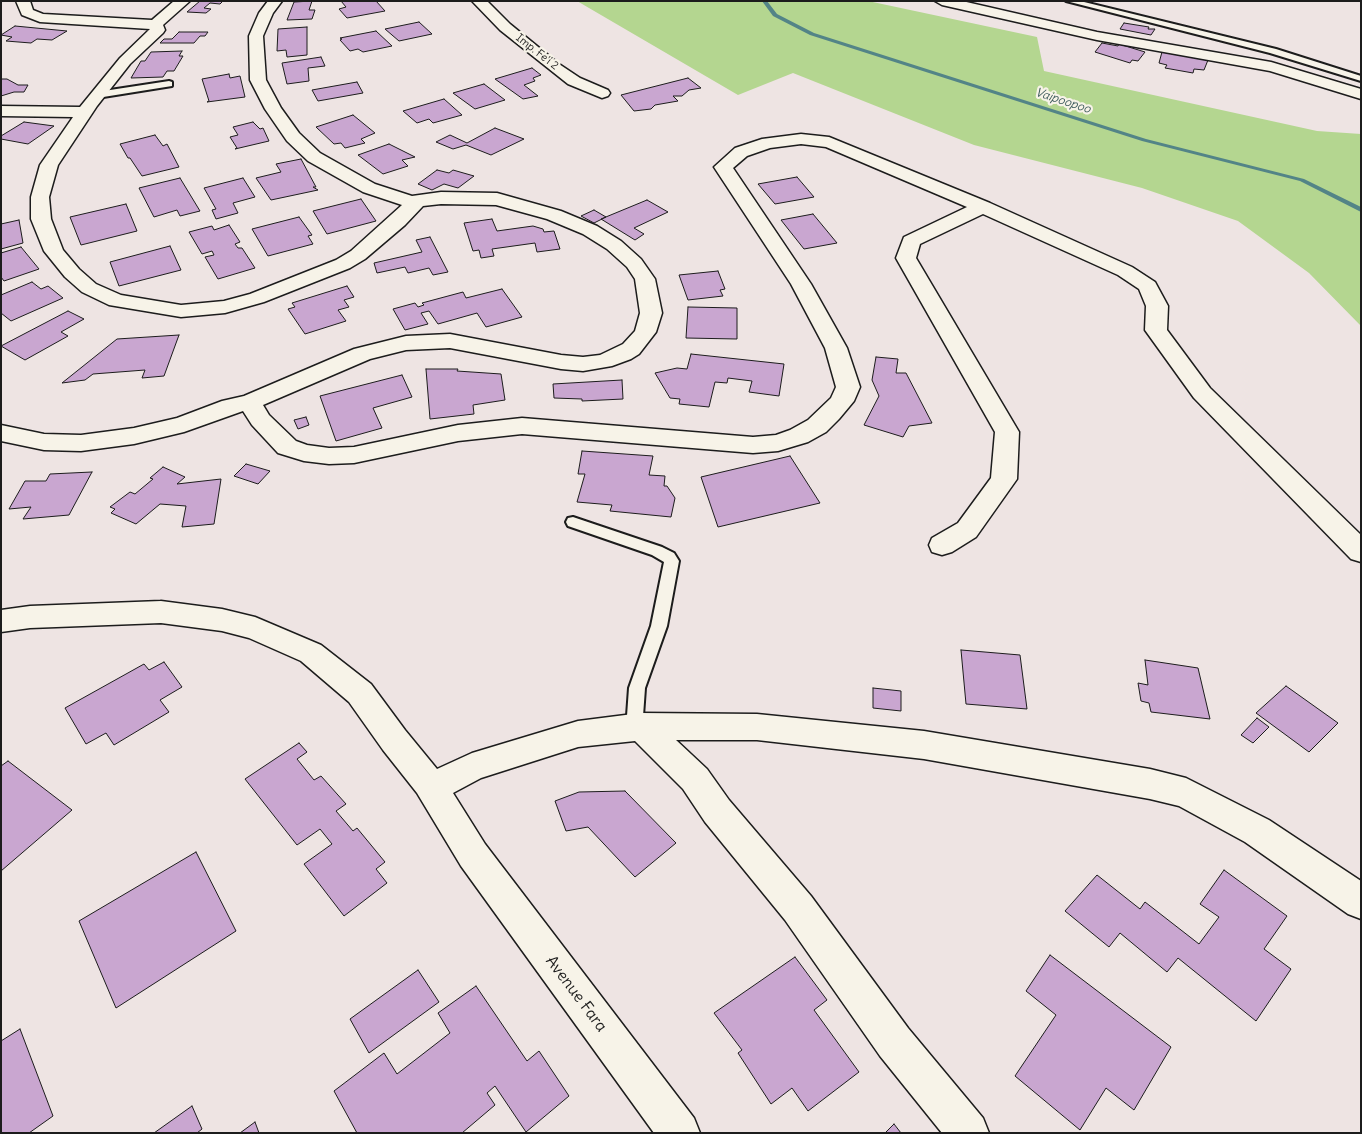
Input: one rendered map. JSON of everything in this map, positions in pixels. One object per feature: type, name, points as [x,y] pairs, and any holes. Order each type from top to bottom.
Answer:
[{"type":"street","points":[[23,1],[27,12],[40,18],[154,24],[183,1]]},
{"type":"street","points":[[1,433],[44,442],[81,443],[134,436],[184,424],[230,406],[250,402],[362,354],[406,343],[450,341],[561,362],[583,364],[604,361],[623,354],[631,349],[645,332],[651,313],[645,279],[625,254],[590,230],[554,215],[497,200],[441,198],[411,202],[369,188],[318,160],[293,137],[273,109],[258,80],[256,36],[266,13],[275,1]]},
{"type":"street","name":"Imp. Fe'i 2","points":[[479,1],[505,28],[554,67],[574,80],[602,93]]},
{"type":"street","points":[[942,1],[1096,36],[1271,67],[1361,94]]},
{"type":"street","points":[[154,24],[158,30],[125,61],[97,95],[49,165],[40,197],[42,220],[52,247],[72,273],[95,292],[116,301],[181,311],[225,307],[257,298],[343,264],[358,255],[398,221],[416,202]]},
{"type":"street","points":[[1,111],[85,112]]},
{"type":"street","points":[[250,402],[260,420],[287,447],[304,453],[329,456],[354,455],[458,433],[522,426],[754,445],[778,443],[799,436],[824,420],[842,402],[848,387],[836,348],[801,284],[723,167],[741,152],[768,143],[801,139],[829,142],[983,207],[1125,271],[1148,286],[1157,306],[1156,330],[1202,393],[1361,552]]},
{"type":"street","points":[[942,545],[967,530],[1004,479],[1007,432],[906,258],[911,241],[983,207]]},
{"type":"street","name":"Avenue Fara","points":[[1,621],[30,617],[161,612],[222,620],[255,628],[311,652],[360,693],[432,787],[473,855],[679,1133]]},
{"type":"street","points":[[432,787],[472,767],[578,734],[639,726],[757,727],[914,744],[1150,784],[1186,793],[1239,820],[1361,902]]},
{"type":"street","points":[[639,726],[695,779],[717,811],[798,908],[894,1042],[968,1133]]},
{"type":"lane","points":[[1070,1],[1273,51],[1361,79]]},
{"type":"lane","points":[[97,95],[170,84]]},
{"type":"lane","points":[[573,522],[657,551],[669,557],[672,561],[659,626],[638,688],[635,716],[639,726]]},
{"type":"green space","points":[[577,1],[868,1],[1037,37],[1044,71],[1317,131],[1361,134],[1361,326],[1309,273],[1238,221],[1142,188],[974,145],[793,73],[738,95]]},
{"type":"building","points":[[200,1],[223,1],[220,4],[210,3],[204,8],[211,9],[206,13],[187,12]]},
{"type":"building","points":[[312,1],[309,10],[315,10],[312,19],[287,20],[294,2]]},
{"type":"building","points":[[341,1],[376,1],[385,11],[347,18],[339,9],[346,7]]},
{"type":"building","points":[[419,22],[432,34],[399,41],[385,29]]},
{"type":"building","points":[[1124,23],[1155,29],[1151,35],[1120,29]]},
{"type":"building","points":[[15,26],[67,31],[52,40],[37,39],[31,43],[6,41],[12,37],[1,35]]},
{"type":"building","points":[[307,27],[307,55],[287,57],[286,50],[277,51],[278,29]]},
{"type":"building","points":[[376,31],[392,46],[363,52],[358,49],[350,51],[340,40],[342,39],[340,38]]},
{"type":"building","points":[[179,32],[208,32],[205,36],[200,36],[194,43],[160,43],[164,39],[172,39]]},
{"type":"building","points":[[1102,43],[1118,46],[1119,44],[1145,52],[1138,61],[1132,60],[1130,63],[1095,52]]},
{"type":"building","points":[[182,51],[179,56],[183,56],[174,71],[167,71],[163,77],[131,78],[141,61],[145,61],[151,52]]},
{"type":"building","points":[[1162,52],[1208,60],[1204,70],[1194,69],[1193,73],[1165,68],[1167,65],[1159,63]]},
{"type":"building","points":[[321,57],[325,66],[308,68],[309,81],[287,84],[282,63]]},
{"type":"building","points":[[532,68],[541,75],[533,78],[535,81],[524,85],[538,96],[523,99],[495,79]]},
{"type":"building","points":[[229,74],[230,78],[240,76],[245,97],[207,102],[209,101],[202,79]]},
{"type":"building","points":[[688,78],[701,88],[689,90],[682,96],[673,96],[678,101],[655,105],[651,109],[634,111],[621,95]]},
{"type":"building","points":[[1,79],[7,79],[18,85],[28,85],[24,92],[14,92],[1,96]]},
{"type":"building","points":[[357,82],[363,93],[318,101],[312,90]]},
{"type":"building","points":[[484,84],[505,100],[475,109],[453,93]]},
{"type":"building","points":[[444,99],[462,115],[433,123],[429,119],[417,123],[403,111]]},
{"type":"building","points":[[353,115],[375,133],[361,139],[365,143],[345,148],[341,143],[334,144],[316,127]]},
{"type":"building","points":[[24,122],[54,126],[28,144],[1,139],[1,136]]},
{"type":"building","points":[[253,122],[260,129],[263,128],[269,141],[235,149],[237,148],[230,137],[238,135],[233,127]]},
{"type":"building","points":[[495,128],[524,139],[491,155],[466,145],[453,149],[436,142],[450,135],[467,143]]},
{"type":"building","points":[[155,135],[163,146],[167,144],[179,167],[142,176],[120,144]]},
{"type":"building","points":[[389,144],[415,157],[402,160],[408,166],[383,174],[358,155]]},
{"type":"building","points":[[301,159],[316,187],[313,187],[318,190],[271,200],[256,178],[281,172],[276,164]]},
{"type":"building","points":[[437,170],[449,173],[453,170],[474,176],[458,188],[444,184],[432,190],[418,184]]},
{"type":"building","points":[[797,177],[814,197],[775,204],[758,184]]},
{"type":"building","points":[[180,178],[200,211],[180,216],[177,210],[154,217],[139,188]]},
{"type":"building","points":[[243,178],[255,197],[233,203],[238,213],[216,219],[212,210],[216,209],[204,188]]},
{"type":"building","points":[[361,199],[376,221],[327,234],[313,211]]},
{"type":"building","points":[[647,200],[668,212],[634,228],[644,234],[635,240],[601,219]]},
{"type":"building","points":[[126,204],[137,231],[81,245],[70,217]]},
{"type":"building","points":[[594,210],[606,217],[594,223],[581,216]]},
{"type":"building","points":[[813,214],[837,243],[804,249],[781,220]]},
{"type":"building","points":[[299,217],[312,235],[308,236],[313,244],[268,256],[252,229]]},
{"type":"building","points":[[492,219],[497,231],[533,226],[543,229],[544,232],[554,231],[560,249],[537,252],[535,243],[492,249],[494,256],[481,258],[479,250],[473,251],[464,223]]},
{"type":"building","points":[[19,220],[23,243],[1,249],[1,224]]},
{"type":"building","points":[[229,225],[240,242],[235,244],[238,248],[242,248],[255,268],[218,279],[205,257],[214,255],[212,251],[202,254],[189,232],[212,226],[214,230]]},
{"type":"building","points":[[430,237],[448,272],[433,275],[429,268],[408,273],[405,267],[377,273],[374,263],[422,252],[416,240]]},
{"type":"building","points":[[170,246],[181,270],[119,286],[110,262]]},
{"type":"building","points":[[21,247],[39,269],[4,281],[1,277],[1,253]]},
{"type":"building","points":[[718,271],[725,289],[720,290],[723,296],[688,300],[679,275]]},
{"type":"building","points":[[32,282],[41,289],[48,286],[63,298],[11,321],[1,313],[1,295]]},
{"type":"building","points":[[347,286],[354,297],[344,300],[349,307],[338,310],[346,321],[305,334],[288,309],[295,307],[292,303]]},
{"type":"building","points":[[502,289],[522,317],[486,327],[477,313],[438,324],[429,311],[421,313],[428,324],[405,330],[393,309],[415,303],[418,307],[424,305],[422,303],[463,292],[466,298]]},
{"type":"building","points":[[688,307],[737,308],[737,339],[686,338]]},
{"type":"building","points":[[68,311],[84,319],[61,332],[68,336],[25,360],[1,346]]},
{"type":"building","points":[[179,335],[164,376],[142,378],[145,370],[93,374],[85,380],[62,383],[117,339]]},
{"type":"building","points":[[691,354],[784,364],[779,396],[749,392],[752,381],[728,378],[727,383],[715,382],[709,407],[679,404],[680,399],[670,398],[655,373],[677,368],[687,369]]},
{"type":"building","points":[[876,357],[898,359],[896,373],[906,373],[932,423],[909,426],[903,437],[864,425],[879,396],[872,380]]},
{"type":"building","points":[[426,369],[458,369],[457,371],[501,374],[505,400],[473,405],[474,414],[430,419]]},
{"type":"building","points":[[402,375],[412,397],[373,408],[382,428],[336,441],[320,396]]},
{"type":"building","points":[[622,380],[623,399],[582,401],[582,399],[554,398],[553,384]]},
{"type":"building","points":[[306,417],[309,425],[298,429],[294,420]]},
{"type":"building","points":[[582,451],[653,456],[649,475],[665,476],[664,486],[667,486],[675,498],[671,517],[610,511],[612,505],[577,502],[585,474],[578,474]]},
{"type":"building","points":[[790,456],[820,503],[718,527],[701,477]]},
{"type":"building","points":[[246,464],[270,471],[258,484],[234,476]]},
{"type":"building","points":[[163,467],[185,477],[177,484],[221,479],[214,524],[182,527],[186,506],[160,504],[136,524],[111,513],[115,509],[110,507],[130,492],[135,494],[153,479],[150,478]]},
{"type":"building","points":[[92,472],[69,515],[23,519],[31,507],[9,509],[25,481],[46,481],[50,474]]},
{"type":"building","points":[[961,650],[1020,655],[1027,709],[966,704]]},
{"type":"building","points":[[1145,660],[1198,668],[1210,719],[1151,712],[1149,703],[1141,701],[1138,683],[1148,685]]},
{"type":"building","points":[[164,662],[182,687],[160,700],[169,712],[114,745],[106,733],[86,744],[65,708],[144,664],[149,670]]},
{"type":"building","points":[[1286,686],[1338,723],[1309,752],[1256,713]]},
{"type":"building","points":[[873,688],[901,691],[901,711],[873,708]]},
{"type":"building","points":[[1257,718],[1269,727],[1253,743],[1241,735]]},
{"type":"building","points":[[299,743],[307,752],[297,759],[314,780],[321,776],[346,804],[336,811],[353,831],[357,828],[385,862],[376,869],[387,883],[344,916],[304,864],[332,844],[320,829],[297,845],[245,779]]},
{"type":"building","points":[[8,761],[72,810],[1,871],[1,766]]},
{"type":"building","points":[[625,791],[676,843],[635,877],[588,827],[566,831],[555,801],[579,792]]},
{"type":"building","points":[[196,852],[236,931],[116,1008],[79,921]]},
{"type":"building","points":[[1224,870],[1287,916],[1264,949],[1291,969],[1256,1021],[1178,958],[1167,972],[1120,933],[1109,947],[1065,911],[1097,875],[1140,909],[1145,902],[1199,944],[1219,917],[1200,904]]},
{"type":"building","points":[[1050,955],[1171,1047],[1134,1110],[1106,1088],[1080,1130],[1015,1076],[1056,1015],[1026,991]]},
{"type":"building","points":[[795,957],[827,1000],[814,1010],[859,1072],[808,1111],[792,1088],[771,1104],[738,1053],[742,1050],[714,1013]]},
{"type":"building","points":[[418,970],[439,1002],[369,1053],[350,1019]]},
{"type":"building","points":[[476,986],[527,1061],[539,1051],[569,1096],[526,1132],[495,1086],[487,1093],[495,1105],[462,1133],[357,1133],[334,1091],[384,1053],[397,1074],[450,1033],[438,1013]]},
{"type":"building","points":[[20,1029],[53,1116],[29,1133],[1,1133],[1,1041]]},
{"type":"building","points":[[192,1106],[202,1129],[197,1133],[154,1133]]},
{"type":"building","points":[[255,1122],[259,1133],[240,1133]]},
{"type":"building","points":[[894,1124],[901,1133],[885,1133]]},
{"type":"waterway","name":"Vaipoopoo","points":[[764,1],[775,15],[812,34],[1144,140],[1302,180],[1361,210]]}]
